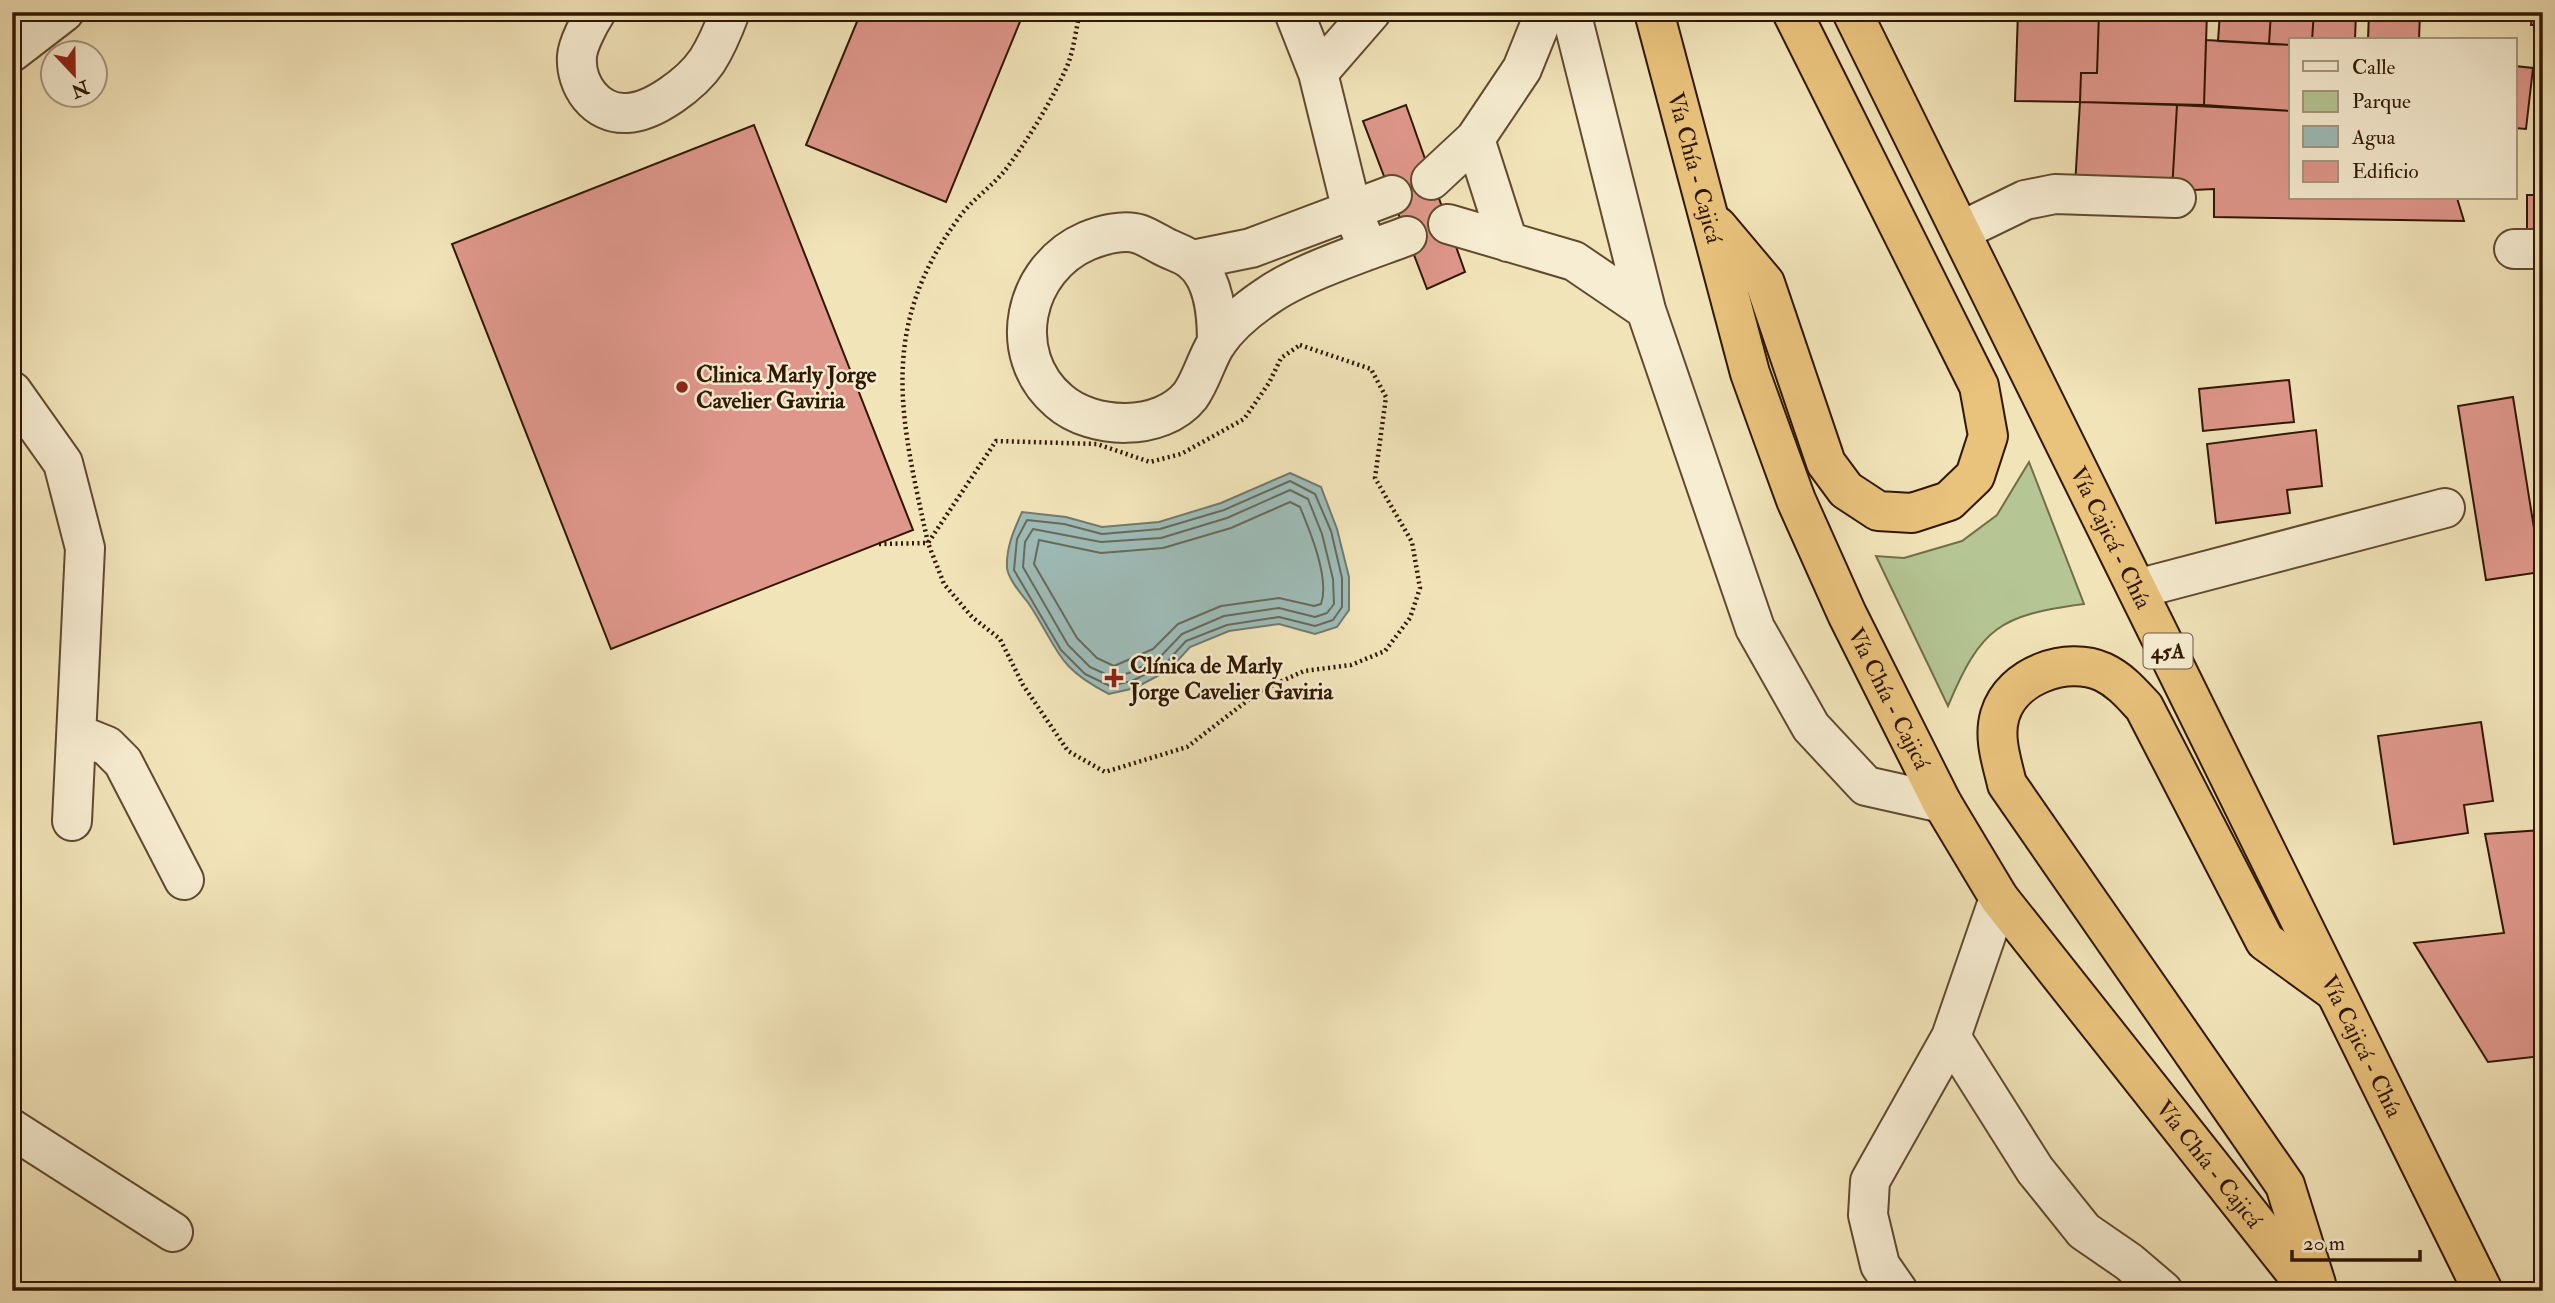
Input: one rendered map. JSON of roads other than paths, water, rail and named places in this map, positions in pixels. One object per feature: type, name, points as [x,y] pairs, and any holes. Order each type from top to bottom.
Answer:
[{"type":"highway","name":"Vía Chía - Cajicá","points":[[1654,12],[1750,373],[1796,500],[1847,614],[1942,803],[1999,898],[2310,1291]]},
{"type":"highway","points":[[1709,216],[1765,283],[1826,463],[1846,490],[1878,511],[1912,513],[1949,501],[1975,476],[1987,436],[1979,386],[1792,12]]},
{"type":"highway","name":"Vía Cajicá - Chía","points":[[1852,12],[2483,1291]]},
{"type":"highway","points":[[2318,1291],[2285,1185],[2007,784],[1997,741],[2000,715],[2013,692],[2029,679],[2050,670],[2077,666],[2101,671],[2122,683],[2144,707],[2265,941],[2339,995]]},
{"type":"lane","points":[[12,52],[64,12]]},
{"type":"lane","points":[[596,12],[577,55],[581,87],[600,107],[627,113],[655,104],[681,86],[706,62],[730,12]]},
{"type":"lane","points":[[1294,12],[1318,73],[1352,212],[1369,250]]},
{"type":"lane","points":[[1318,73],[1371,12]]},
{"type":"lane","points":[[1430,180],[1475,139],[1522,69],[1545,12]]},
{"type":"lane","points":[[1571,12],[1646,310],[1755,628],[1811,727],[1866,786],[1942,803]]},
{"type":"lane","points":[[1475,139],[1508,242]]},
{"type":"lane","points":[[1961,232],[2025,200],[2055,194],[2176,198]]},
{"type":"lane","points":[[1192,260],[1251,248],[1392,195]]},
{"type":"lane","points":[[1448,223],[1574,261],[1646,310]]},
{"type":"lane","points":[[1217,343],[1214,299],[1203,275],[1192,260],[1137,233],[1101,235],[1069,249],[1043,273],[1029,305],[1026,341],[1037,374],[1059,401],[1090,419],[1125,424],[1159,416],[1189,397],[1217,343],[1246,312],[1268,295],[1407,236]]},
{"type":"lane","points":[[12,391],[63,463],[85,548],[72,821]]},
{"type":"lane","points":[[2137,589],[2445,508]]},
{"type":"lane","points":[[77,734],[107,746],[123,762],[184,880]]},
{"type":"lane","points":[[1898,1291],[1880,1265],[1868,1215],[1870,1181],[1951,1037],[1999,898]]},
{"type":"lane","points":[[1951,1037],[2035,1170],[2084,1231],[2129,1262],[2163,1291]]},
{"type":"lane","points":[[12,1129],[173,1232]]},
{"type":"water","points":[[1290,473],[1321,487],[1337,529],[1349,577],[1349,610],[1337,627],[1315,634],[1279,624],[1229,631],[1190,647],[1169,670],[1135,688],[1109,694],[1068,666],[1008,572],[1009,546],[1022,512],[1066,517],[1102,527],[1159,522],[1221,503]]},
{"type":"place","name":"Clinica Marly Jorge Cavelier Gaviria","points":[[682,387]]},
{"type":"place","name":"Clínica de Marly Jorge Cavelier Gaviria","points":[[1114,678]]}]
